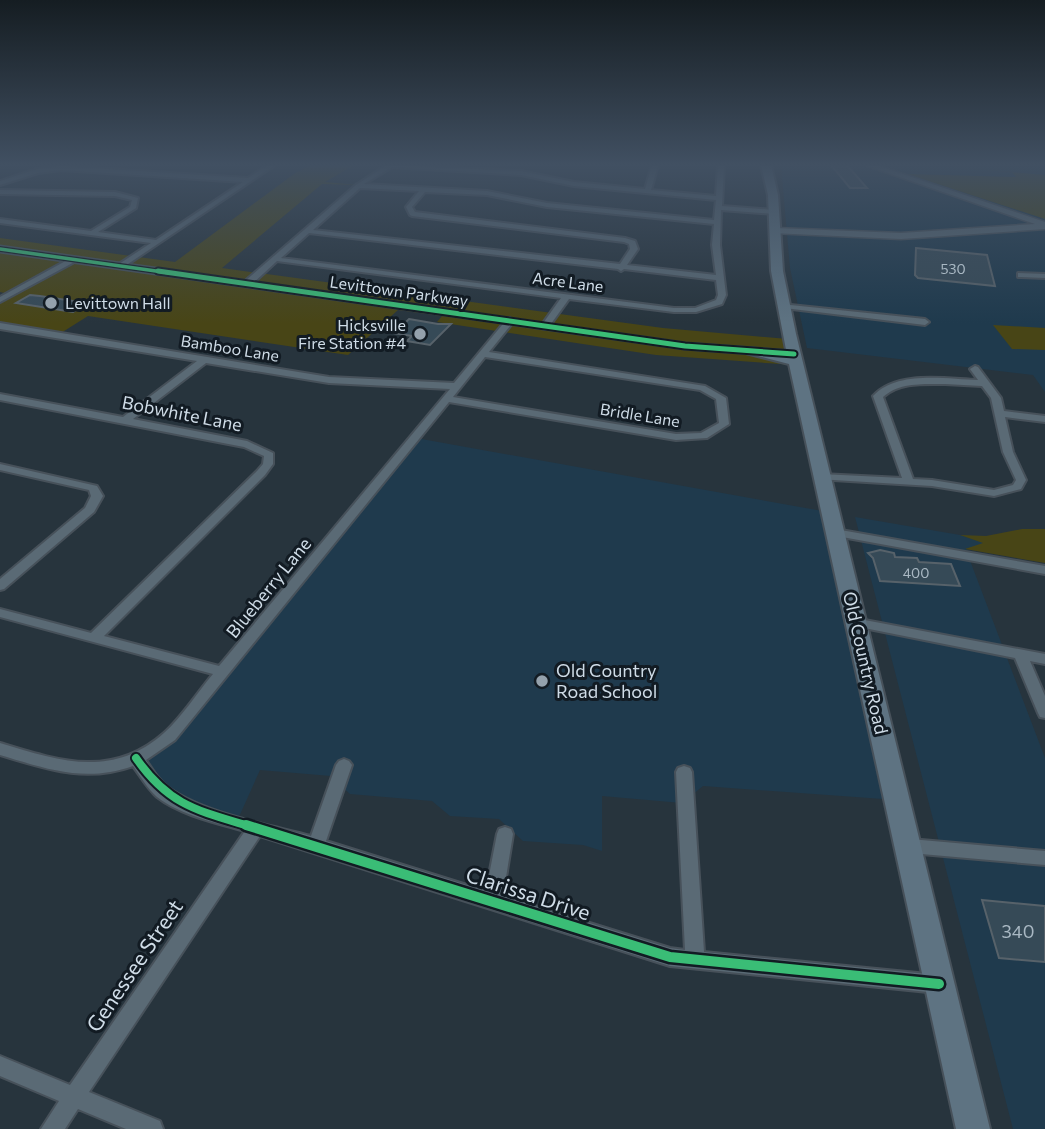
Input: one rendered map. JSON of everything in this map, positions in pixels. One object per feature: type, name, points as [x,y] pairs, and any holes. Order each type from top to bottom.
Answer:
[{"type":"main road","name":"Old Country Road","points":[[774,218],[777,271],[789,334],[854,621],[910,846],[973,1129]]},
{"type":"main road","points":[[749,352],[768,347],[789,334]]},
{"type":"main road","points":[[749,352],[795,358]]},
{"type":"street","points":[[92,233],[117,218]]},
{"type":"street","points":[[122,266],[193,218]]},
{"type":"street","points":[[247,284],[321,218]]},
{"type":"street","points":[[442,218],[625,240],[632,243],[634,249],[621,269]]},
{"type":"street","points":[[674,218],[717,222]]},
{"type":"street","name":"Acre Lane","points":[[275,259],[696,310],[719,302],[722,295],[717,218]]},
{"type":"street","points":[[1021,218],[1045,226]]},
{"type":"street","points":[[0,221],[158,242]]},
{"type":"street","points":[[775,231],[901,236],[1045,226]]},
{"type":"street","points":[[306,231],[621,269],[720,278]]},
{"type":"street","name":"Levittown Parkway","points":[[0,249],[749,352]]},
{"type":"street","points":[[0,299],[75,260]]},
{"type":"street","points":[[1021,275],[1045,276]]},
{"type":"street","points":[[545,326],[567,296]]},
{"type":"street","points":[[784,306],[925,322]]},
{"type":"street","name":"Blueberry Lane","points":[[0,749],[70,770],[96,770],[136,758],[170,736],[510,321]]},
{"type":"street","name":"Bamboo Lane","points":[[0,326],[329,380],[456,386]]},
{"type":"street","name":"Bridle Lane","points":[[446,399],[676,437],[703,436],[724,424],[721,398],[702,388],[482,354]]},
{"type":"street","points":[[124,421],[204,360]]},
{"type":"street","points":[[821,477],[908,481],[994,493],[1017,487],[1021,480],[1008,452],[996,398],[975,369]]},
{"type":"street","points":[[908,481],[878,396],[882,389],[902,383],[986,383]]},
{"type":"street","name":"Bobwhite Lane","points":[[0,397],[255,446],[266,452],[269,460],[261,473],[94,638]]},
{"type":"street","points":[[1000,413],[1045,419]]},
{"type":"street","points":[[0,467],[93,488],[97,496],[90,510],[0,586]]},
{"type":"street","points":[[835,533],[1045,570]]},
{"type":"street","points":[[0,613],[222,672]]},
{"type":"street","points":[[854,621],[1045,659]]},
{"type":"street","points":[[1020,654],[1045,713]]},
{"type":"street","name":"Clarissa Drive","points":[[136,758],[153,783],[176,802],[670,957],[939,984]]},
{"type":"street","points":[[316,845],[344,765]]},
{"type":"street","points":[[684,772],[695,961]]},
{"type":"street","name":"Genessee Street","points":[[52,1129],[256,828]]},
{"type":"street","points":[[493,902],[506,834]]},
{"type":"street","points":[[910,846],[1045,858]]},
{"type":"street","points":[[0,1066],[152,1129]]},
{"type":"shaded area","points":[[235,218],[282,218],[222,268],[663,328],[788,339],[795,365],[656,355],[437,322],[442,316],[398,310],[348,355],[88,316],[61,333],[0,323],[0,301],[9,294],[0,292],[0,238],[175,262]]},
{"type":"shaded area","points":[[786,218],[1020,218],[1045,226],[1045,392],[1033,375],[807,348],[790,268]]},
{"type":"shaded area","points":[[993,325],[1045,328],[1045,350],[1012,349]]},
{"type":"shaded area","name":"Old Country Road School","points":[[416,438],[828,512],[897,800],[703,786],[682,803],[602,796],[602,851],[583,845],[523,841],[499,819],[450,816],[432,801],[350,794],[331,776],[260,770],[238,819],[205,811],[167,792],[139,759],[155,751]]},
{"type":"shaded area","points":[[855,517],[960,535],[985,543],[966,550],[1045,758],[1045,1129],[1013,1129]]},
{"type":"shaded area","points":[[1022,529],[1045,529],[1045,563],[965,549],[983,543],[960,535],[986,536]]},
{"type":"building","points":[[916,248],[987,255],[995,286],[918,278],[915,275]]},
{"type":"building","name":"Levittown Hall","points":[[30,295],[87,303],[73,312],[16,303]]},
{"type":"building","name":"Hicksville Fire Station #4","points":[[409,319],[451,324],[430,345],[407,341],[412,336],[387,332],[397,323],[404,324]]},
{"type":"building","points":[[880,550],[894,553],[895,557],[917,558],[919,562],[951,564],[960,586],[880,581],[873,558],[868,553]]},
{"type":"building","points":[[982,900],[1045,906],[1045,962],[999,958]]},
{"type":"cycle path","points":[[0,249],[685,346],[794,354]]},
{"type":"cycle path","points":[[136,758],[153,783],[165,794],[204,813],[316,845],[670,957],[939,984]]},
{"type":"place","name":"Levittown Hall","points":[[51,303]]},
{"type":"place","name":"Hicksville Fire Station #4","points":[[420,334]]},
{"type":"place","name":"Old Country Road School","points":[[542,681]]}]
